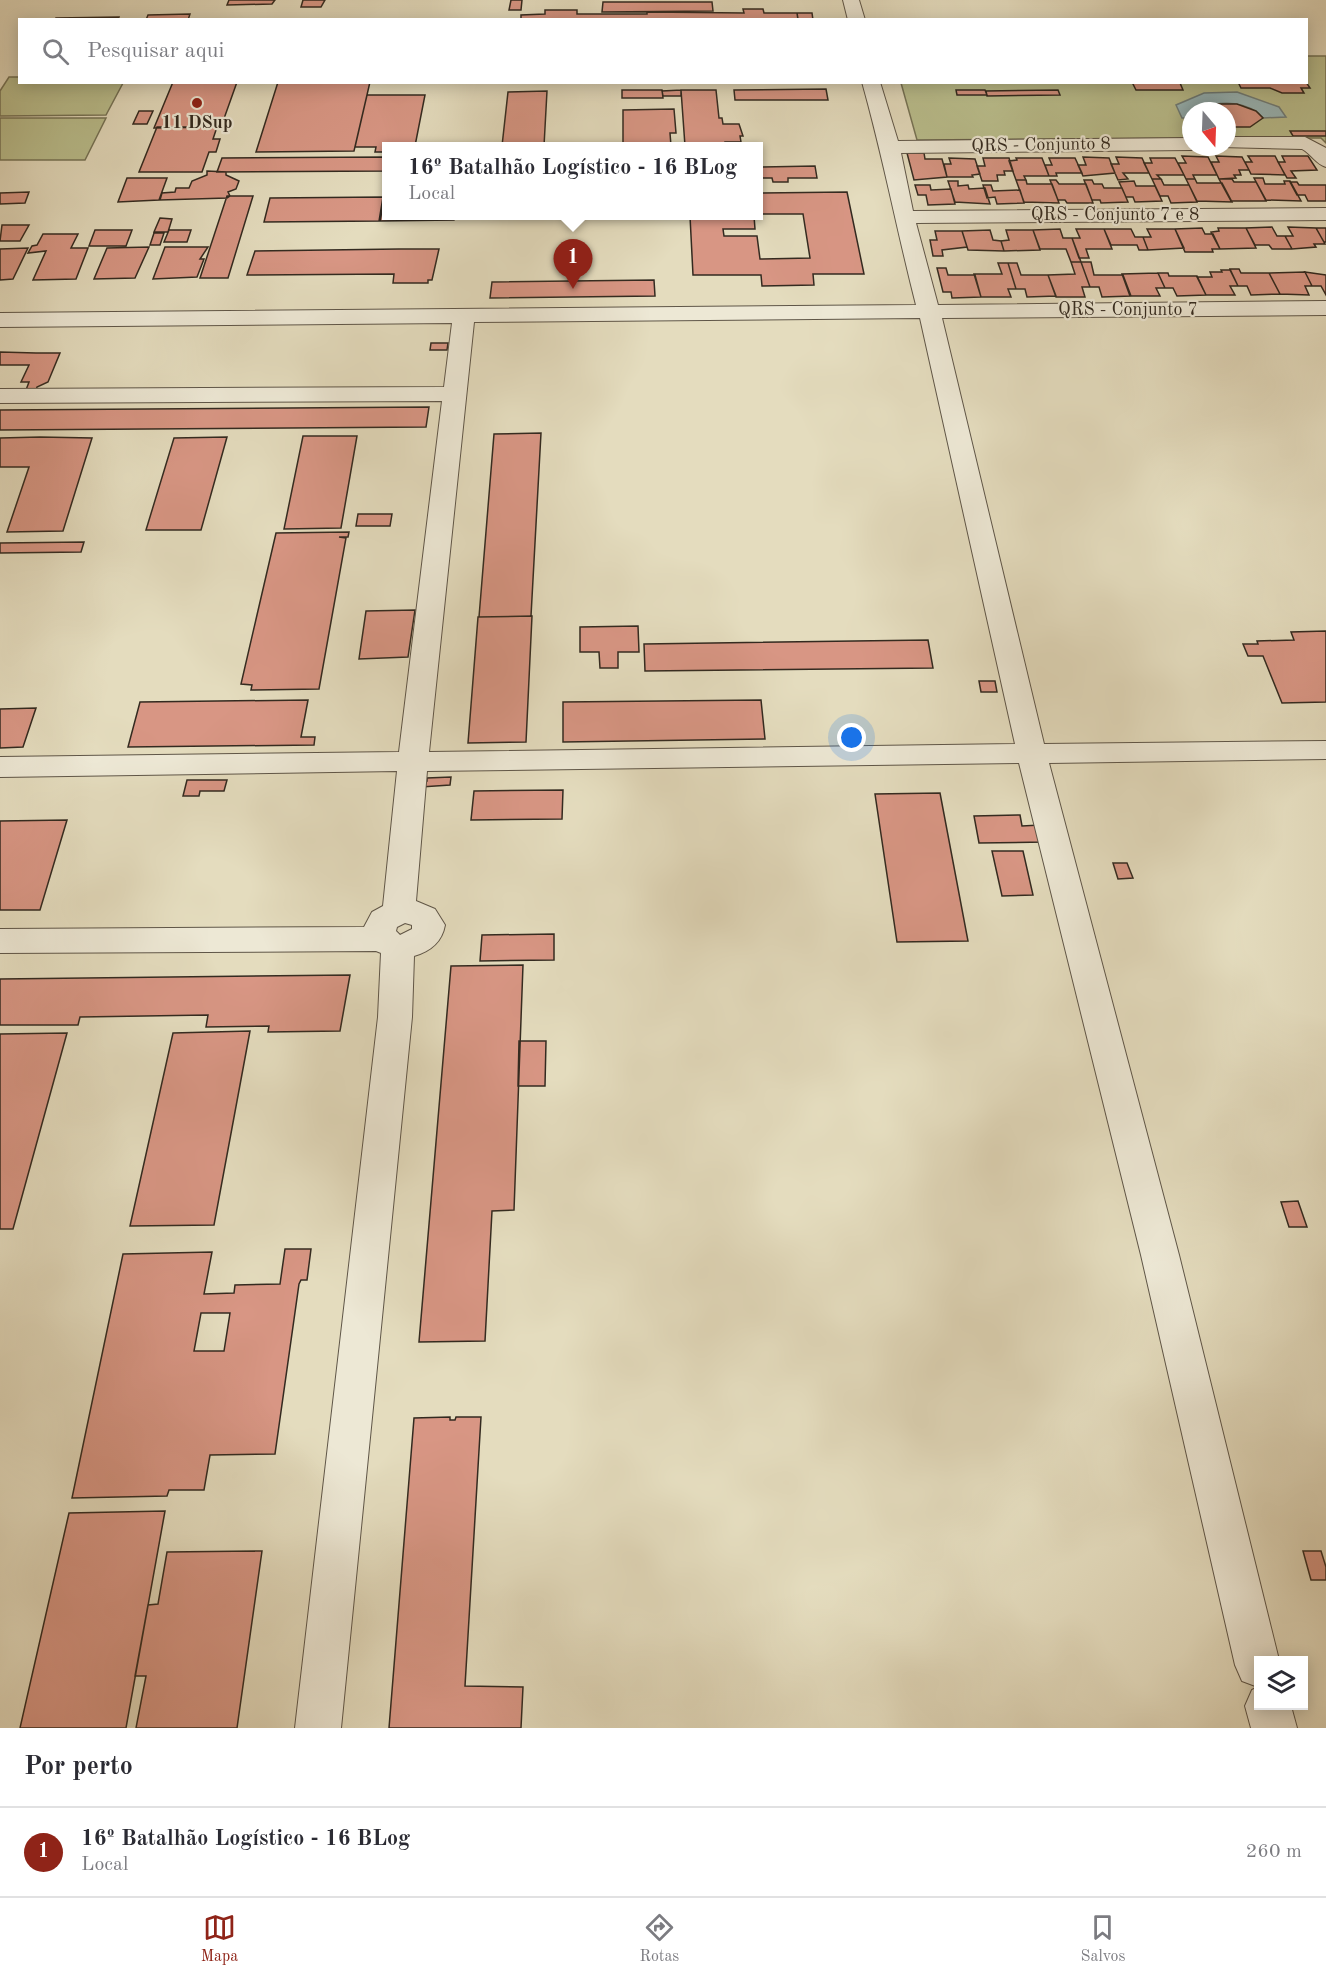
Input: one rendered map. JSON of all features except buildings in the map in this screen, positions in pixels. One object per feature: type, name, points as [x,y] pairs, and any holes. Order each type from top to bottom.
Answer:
[{"type":"street","points":[[851,0],[856,18]]},
{"type":"street","points":[[872,84],[890,147],[904,217],[929,311],[1032,755],[1160,1255],[1256,1656]]},
{"type":"street","points":[[1236,143],[1305,143],[1317,149],[1326,161]]},
{"type":"street","name":"QRS - Conjunto 8","points":[[890,147],[1182,144]]},
{"type":"street","name":"QRS - Conjunto 7 e 8","points":[[904,217],[1326,213]]},
{"type":"street","name":"QRS - Conjunto 7","points":[[0,320],[1326,308]]},
{"type":"street","points":[[318,1728],[394,1029],[393,932],[464,315]]},
{"type":"street","points":[[0,396],[455,394]]},
{"type":"street","points":[[0,767],[1032,755],[1324,749]]},
{"type":"street","points":[[0,941],[393,932]]},
{"type":"street","points":[[1269,1710],[1274,1728]]},
{"type":"green space","points":[[1308,56],[1326,56],[1326,143],[1321,138],[1236,138],[1236,102],[1182,102],[1182,138],[917,140],[901,84],[1308,84]]},
{"type":"green space","points":[[9,77],[18,77],[18,84],[122,84],[106,115],[0,116],[0,91]]},
{"type":"green space","points":[[0,118],[106,118],[85,160],[0,160]]},
{"type":"water","points":[[1237,92],[1279,107],[1286,117],[1263,118],[1257,112],[1236,104],[1236,102],[1183,102],[1204,93]]},
{"type":"water","points":[[1182,102],[1182,118],[1176,105]]},
{"type":"place","name":"11 DSup","points":[[197,103]]},
{"type":"place","name":"16º Batalhão Logístico - 16 BLog","points":[[573,289]]}]
